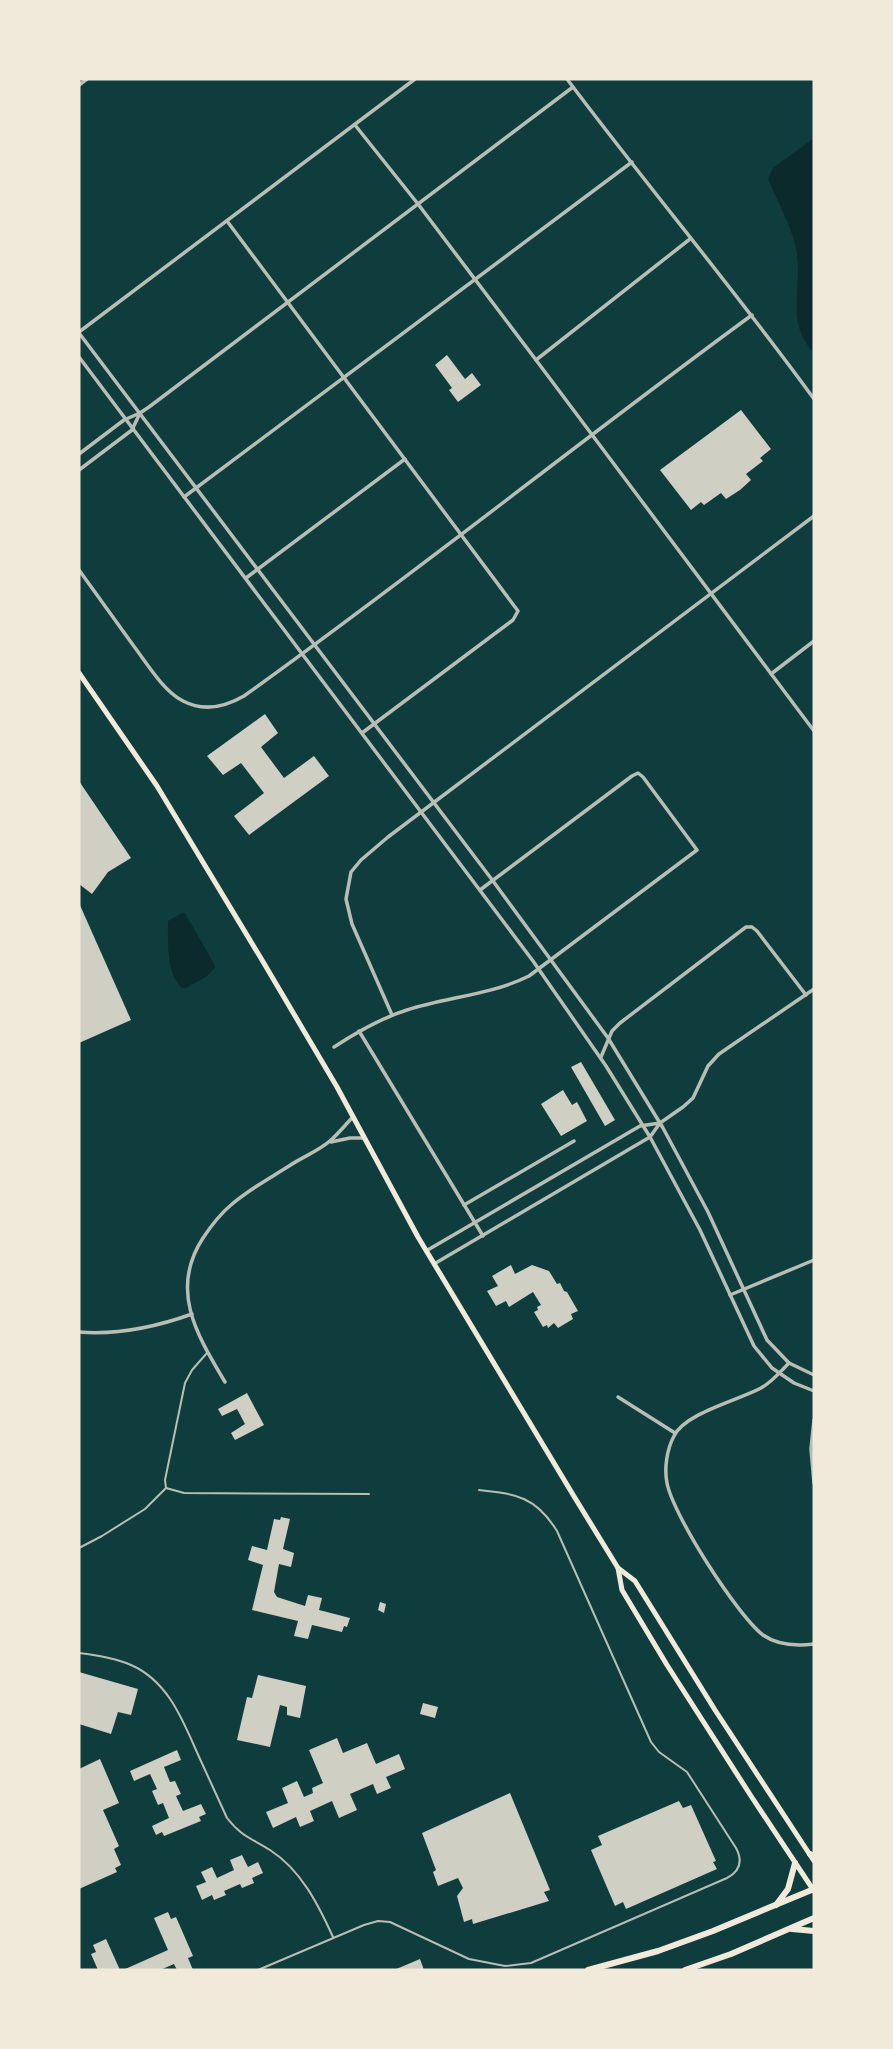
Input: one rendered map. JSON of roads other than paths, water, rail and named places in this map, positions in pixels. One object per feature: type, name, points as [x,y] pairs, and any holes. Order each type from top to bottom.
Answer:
[{"type":"highway","points":[[775,1906],[788,1889],[795,1863]]},
{"type":"highway","points":[[588,1970],[658,1951],[814,1889]]},
{"type":"highway","points":[[685,1970],[732,1954],[814,1918]]},
{"type":"highway","points":[[790,1928],[814,1931]]},
{"type":"main road","points":[[79,673],[157,786],[262,960],[353,1116],[426,1251],[618,1568],[622,1590],[729,1763],[814,1889]]},
{"type":"main road","points":[[618,1568],[635,1581],[715,1710],[813,1857]]},
{"type":"street","points":[[79,85],[87,79]]},
{"type":"street","points":[[415,79],[79,332],[435,803],[608,1038],[660,1123],[709,1212],[767,1340],[789,1363],[814,1375]]},
{"type":"street","points":[[567,79],[752,315],[814,399]]},
{"type":"street","points":[[79,454],[124,420],[140,413],[573,87]]},
{"type":"street","points":[[355,125],[418,204],[814,731]]},
{"type":"street","points":[[184,497],[632,162]]},
{"type":"street","points":[[227,221],[518,611],[513,621],[362,733]]},
{"type":"street","points":[[536,360],[690,239]]},
{"type":"street","points":[[79,570],[154,673],[181,700],[211,708],[230,704],[302,655],[752,315]]},
{"type":"street","points":[[79,357],[539,969],[601,1058],[650,1137],[700,1230],[754,1346],[772,1368],[794,1383],[814,1391]]},
{"type":"street","points":[[79,470],[132,430],[140,413]]},
{"type":"street","points":[[246,578],[405,459]]},
{"type":"street","points":[[392,1014],[352,924],[346,899],[351,872],[361,860],[814,516]]},
{"type":"street","points":[[771,674],[814,641]]},
{"type":"street","points":[[334,1047],[392,1014],[500,988],[522,980],[696,850],[643,777],[638,774],[480,890]]},
{"type":"street","points":[[601,1058],[608,1038],[620,1023],[746,926],[757,931],[806,995]]},
{"type":"street","points":[[435,1264],[650,1137],[660,1123],[693,1098],[708,1066],[719,1054],[814,989]]},
{"type":"street","points":[[359,1031],[483,1236]]},
{"type":"street","points":[[225,1382],[208,1352],[192,1314],[187,1294],[190,1264],[197,1248],[213,1223],[232,1204],[329,1142],[353,1116]]},
{"type":"street","points":[[426,1251],[643,1125],[660,1123]]},
{"type":"street","points":[[329,1142],[349,1138],[364,1139]]},
{"type":"street","points":[[464,1205],[574,1141]]},
{"type":"street","points":[[730,1295],[814,1260]]},
{"type":"street","points":[[79,1332],[125,1331],[192,1314]]},
{"type":"street","points":[[789,1363],[763,1387],[697,1415],[675,1433],[669,1449],[667,1483],[703,1557],[763,1634],[788,1644],[814,1644]]},
{"type":"street","points":[[618,1397],[675,1433]]},
{"type":"street","points":[[814,1420],[811,1449],[814,1483]]},
{"type":"lane","points":[[166,1488],[165,1480],[185,1382],[208,1352]]},
{"type":"lane","points":[[166,1488],[184,1493],[369,1494]]},
{"type":"lane","points":[[79,1548],[145,1509],[166,1488]]},
{"type":"lane","points":[[258,1970],[373,1921],[399,1926],[469,1959],[495,1965],[516,1966],[542,1959],[727,1878],[739,1867],[740,1858],[736,1848],[687,1772],[659,1752],[652,1742],[548,1516],[522,1497],[479,1490]]},
{"type":"lane","points":[[79,1653],[132,1665],[156,1681],[167,1693],[186,1726],[227,1818],[236,1830],[270,1850],[302,1879],[324,1916],[333,1938]]},
{"type":"water","points":[[814,138],[814,353],[805,341],[797,318],[796,246],[768,179],[773,168]]},
{"type":"water","points":[[185,913],[215,968],[206,977],[186,988],[182,988],[173,974],[168,947],[168,921]]}]
